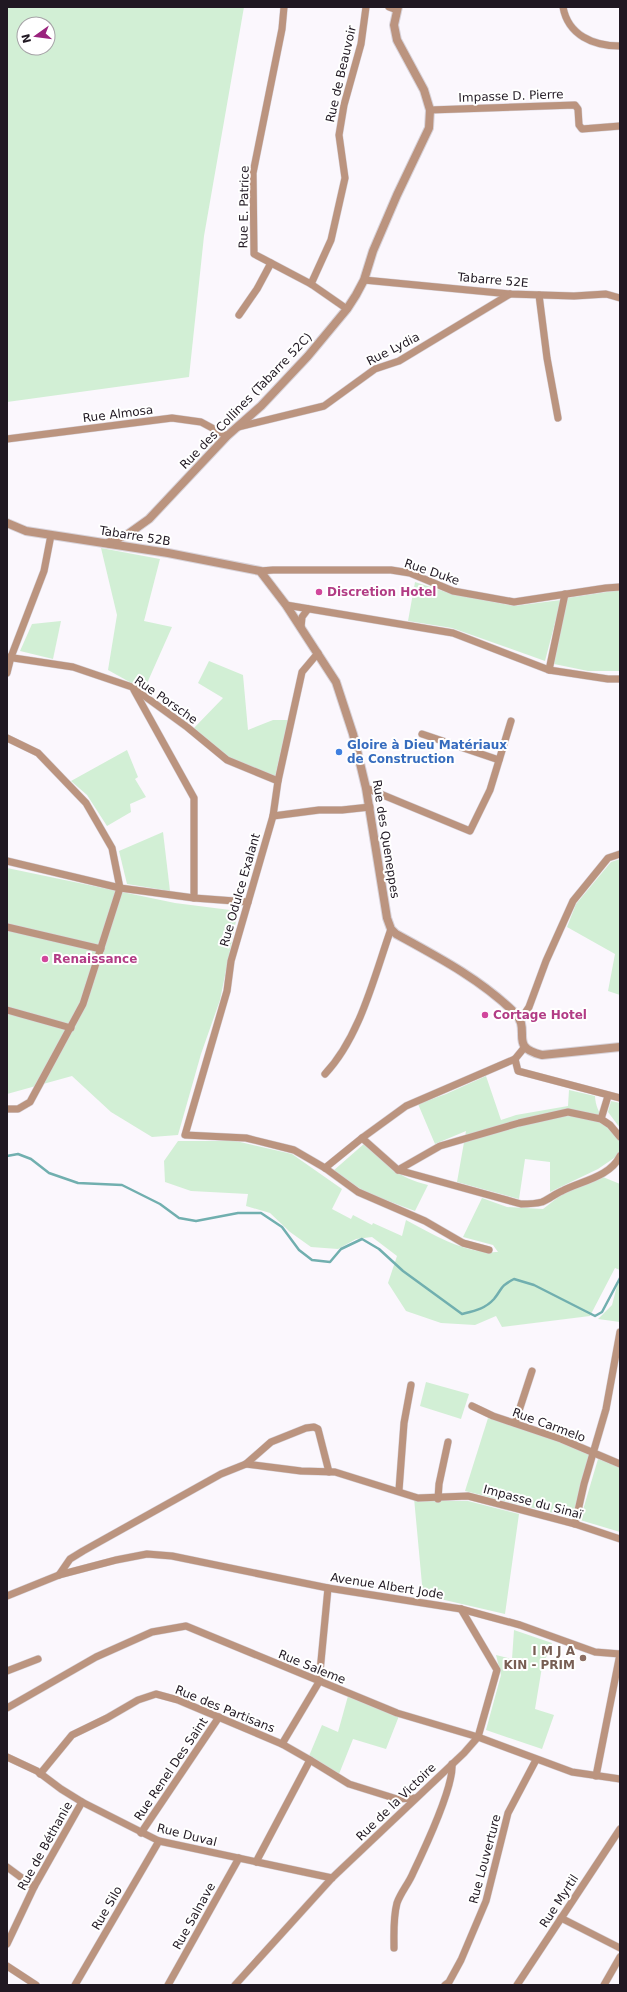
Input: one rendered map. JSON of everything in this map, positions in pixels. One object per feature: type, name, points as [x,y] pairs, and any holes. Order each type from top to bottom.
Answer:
[{"type":"street","name":"Rue E. Patrice","points":[[284,7],[282,29],[253,173],[254,254],[311,284],[347,309]]},
{"type":"street","name":"Rue de Beauvoir","points":[[311,284],[331,240],[345,178],[339,135],[344,105],[361,44],[366,7]]},
{"type":"street","points":[[563,7],[565,17],[572,29],[589,41],[600,45],[620,46]]},
{"type":"street","name":"Rue des Collines (Tabarre 52C)","points":[[107,543],[128,534],[150,519],[227,436],[260,406],[308,356],[347,309],[364,280],[373,251],[429,128],[430,110],[424,90],[396,40],[394,25],[395,8]]},
{"type":"street","name":"Impasse D. Pierre","points":[[430,110],[575,105],[578,108],[579,125],[582,129],[620,126]]},
{"type":"street","points":[[239,315],[257,289],[271,263]]},
{"type":"street","name":"Tabarre 52E","points":[[364,280],[510,294],[606,294],[620,298]]},
{"type":"street","name":"Rue Lydia","points":[[238,427],[324,406],[375,369],[399,361],[510,294]]},
{"type":"street","points":[[539,295],[547,358],[558,418]]},
{"type":"street","name":"Rue Almosa","points":[[7,439],[172,418],[201,422],[227,436]]},
{"type":"street","name":"Tabarre 52B","points":[[7,523],[26,531],[51,536],[107,543],[260,571]]},
{"type":"street","points":[[7,673],[9,657],[44,572],[51,536]]},
{"type":"street","name":"Rue Duke","points":[[260,571],[391,570],[410,573],[453,591],[479,597],[514,602],[620,587]]},
{"type":"street","name":"Rue des Queneppes","points":[[260,571],[286,605],[336,682],[353,734],[366,788],[387,918],[391,929]]},
{"type":"street","points":[[549,670],[565,594]]},
{"type":"street","points":[[286,605],[453,633],[549,670],[608,679],[620,679]]},
{"type":"street","points":[[301,628],[302,617],[308,609]]},
{"type":"street","name":"Rue Odulce Exalant","points":[[318,653],[302,672],[278,781],[273,816],[231,961],[227,991],[185,1135],[246,1138],[294,1150],[325,1168]]},
{"type":"street","name":"Rue Porsche","points":[[9,657],[73,668],[132,688],[187,727],[227,760],[278,781]]},
{"type":"street","points":[[132,688],[194,798],[194,898]]},
{"type":"street","points":[[366,788],[470,831],[490,790],[511,721]]},
{"type":"street","points":[[422,734],[499,760]]},
{"type":"street","points":[[7,738],[38,753],[86,803],[112,848],[120,888],[83,1004],[71,1028],[30,1102],[18,1109],[7,1109]]},
{"type":"street","points":[[273,816],[319,810],[342,810],[370,807]]},
{"type":"street","points":[[520,1019],[529,1007],[546,961],[573,902],[608,858],[620,854]]},
{"type":"street","points":[[7,861],[120,888],[194,898],[248,902]]},
{"type":"street","points":[[7,927],[101,949]]},
{"type":"street","points":[[325,1074],[339,1060],[355,1029],[391,929],[396,934],[458,968],[520,1019],[523,1024],[522,1043],[524,1048],[532,1053],[542,1055],[620,1047]]},
{"type":"street","points":[[7,1010],[71,1028]]},
{"type":"street","points":[[490,1250],[463,1243],[425,1221],[358,1192],[325,1168],[362,1138],[413,1102],[515,1059],[524,1048]]},
{"type":"street","points":[[515,1059],[518,1071],[620,1098]]},
{"type":"street","points":[[601,1119],[608,1096]]},
{"type":"street","points":[[398,1170],[440,1146],[519,1123],[568,1112],[601,1119],[610,1125],[620,1137]]},
{"type":"street","points":[[362,1138],[398,1170],[521,1204],[533,1204],[544,1201],[562,1191],[605,1172],[617,1163],[620,1156]]},
{"type":"street","points":[[575,1524],[606,1409],[620,1332]]},
{"type":"street","points":[[515,1423],[532,1371]]},
{"type":"street","points":[[399,1490],[404,1423],[411,1385]]},
{"type":"street","name":"Rue Carmelo","points":[[472,1406],[493,1416],[561,1439],[593,1454],[620,1464]]},
{"type":"street","points":[[60,1574],[70,1559],[83,1551],[221,1474],[246,1464],[270,1442],[306,1428],[314,1427],[318,1429],[330,1472]]},
{"type":"street","points":[[438,1499],[439,1484],[448,1442]]},
{"type":"street","name":"Impasse du Sinaï","points":[[246,1464],[293,1470],[335,1472],[399,1490],[418,1498],[438,1499],[468,1496],[575,1524],[620,1539]]},
{"type":"street","name":"Avenue Albert Jode","points":[[7,1596],[60,1574],[148,1554],[179,1557],[328,1588],[461,1609],[520,1625],[595,1652],[620,1654]]},
{"type":"street","points":[[282,1744],[319,1682],[328,1588]]},
{"type":"street","name":"Rue de la Victoire","points":[[241,1983],[332,1878],[452,1764],[478,1737],[497,1670],[461,1609]]},
{"type":"street","name":"Rue Saleme","points":[[7,1708],[96,1656],[152,1632],[186,1626],[319,1682],[397,1712],[478,1737],[536,1760],[572,1772],[620,1779]]},
{"type":"street","points":[[596,1776],[620,1654]]},
{"type":"street","points":[[7,1671],[38,1660]]},
{"type":"street","name":"Rue des Partisans","points":[[40,1774],[72,1734],[107,1718],[138,1700],[156,1694],[178,1700],[282,1744],[349,1784],[397,1799],[415,1798]]},
{"type":"street","name":"Rue Renel Des Saint","points":[[142,1833],[218,1717]]},
{"type":"street","name":"Rue Duval","points":[[7,1758],[40,1774],[82,1802],[158,1841],[332,1878]]},
{"type":"street","points":[[256,1862],[310,1760]]},
{"type":"street","name":"Rue Louverture","points":[[445,1985],[449,1982],[462,1960],[483,1907],[508,1813],[536,1760]]},
{"type":"street","points":[[394,1948],[394,1920],[398,1902],[413,1874],[432,1831],[452,1778],[452,1764]]},
{"type":"street","name":"Rue de Béthanie","points":[[7,1944],[34,1887],[82,1802]]},
{"type":"street","name":"Rue Myrtil","points":[[517,1985],[620,1829]]},
{"type":"street","name":"Rue Silo","points":[[75,1985],[158,1841]]},
{"type":"street","name":"Rue Salnave","points":[[168,1985],[239,1858]]},
{"type":"street","points":[[7,1867],[34,1887]]},
{"type":"street","points":[[561,1918],[620,1948]]},
{"type":"street","points":[[604,1985],[620,1958]]},
{"type":"street","points":[[7,1966],[36,1985]]},
{"type":"green space","points":[[7,7],[244,7],[204,236],[189,377],[7,402]]},
{"type":"green space","points":[[101,548],[160,559],[144,621],[172,627],[144,690],[108,670],[117,615]]},
{"type":"green space","points":[[415,582],[452,594],[514,606],[561,600],[545,661],[452,628],[408,621]]},
{"type":"green space","points":[[620,590],[620,671],[588,671],[554,664],[567,598]]},
{"type":"green space","points":[[61,621],[53,659],[20,651],[32,624]]},
{"type":"green space","points":[[209,661],[243,675],[248,730],[273,720],[288,720],[275,777],[230,758],[193,729],[223,698],[198,683]]},
{"type":"green space","points":[[127,750],[138,777],[135,779],[146,797],[130,804],[131,812],[107,826],[87,795],[71,781]]},
{"type":"green space","points":[[163,832],[170,891],[127,884],[119,851]]},
{"type":"green space","points":[[620,859],[620,995],[608,991],[615,954],[567,927],[576,904],[611,862]]},
{"type":"green space","points":[[7,868],[175,903],[238,911],[220,1000],[201,1054],[178,1135],[152,1137],[111,1112],[72,1076],[7,1094]]},
{"type":"green space","points":[[486,1076],[501,1120],[516,1115],[568,1106],[569,1090],[595,1096],[600,1114],[620,1137],[620,1154],[598,1169],[550,1192],[550,1162],[525,1159],[519,1199],[457,1182],[466,1131],[435,1144],[418,1104],[446,1094]]},
{"type":"green space","points":[[611,1101],[620,1103],[620,1128],[608,1112]]},
{"type":"green space","points":[[178,1141],[236,1141],[292,1154],[342,1189],[332,1209],[351,1219],[353,1215],[372,1225],[373,1223],[402,1236],[406,1220],[428,1232],[462,1247],[486,1252],[498,1252],[493,1245],[463,1237],[482,1198],[507,1207],[543,1209],[570,1188],[603,1177],[620,1184],[620,1270],[615,1268],[590,1316],[502,1327],[496,1316],[475,1325],[441,1323],[406,1311],[388,1283],[397,1256],[372,1237],[356,1239],[338,1249],[311,1247],[290,1232],[270,1213],[246,1206],[248,1194],[191,1191],[165,1182],[164,1161]]},
{"type":"green space","points":[[365,1143],[386,1164],[400,1174],[428,1185],[415,1211],[367,1193],[333,1171]]},
{"type":"green space","points":[[618,1282],[620,1282],[620,1322],[598,1319],[612,1305]]},
{"type":"green space","points":[[426,1382],[469,1394],[461,1419],[420,1406]]},
{"type":"green space","points":[[488,1418],[535,1432],[590,1455],[574,1518],[465,1491]]},
{"type":"green space","points":[[598,1459],[620,1467],[620,1532],[580,1520]]},
{"type":"green space","points":[[414,1498],[442,1501],[468,1501],[519,1514],[505,1614],[423,1595]]},
{"type":"green space","points":[[514,1630],[552,1643],[542,1667],[535,1709],[554,1715],[542,1749],[486,1730],[501,1675],[496,1655],[512,1659]]},
{"type":"green space","points":[[348,1696],[399,1716],[386,1749],[353,1739],[339,1774],[309,1756],[322,1725],[338,1732]]},
{"type":"waterway","points":[[7,1156],[18,1154],[31,1159],[49,1173],[78,1183],[122,1185],[160,1204],[179,1218],[196,1221],[238,1213],[261,1213],[282,1227],[299,1250],[312,1260],[330,1262],[341,1249],[362,1239],[379,1249],[403,1271],[462,1314],[487,1305],[494,1299],[503,1286],[514,1279],[534,1285],[595,1316],[602,1312],[620,1278]]},
{"type":"place","name":"Discretion Hotel","points":[[319,592]]},
{"type":"place","name":"Gloire à Dieu Matériaux de Construction","points":[[339,752]]},
{"type":"place","name":"Renaissance","points":[[45,959]]},
{"type":"place","name":"Cortage Hotel","points":[[485,1015]]},
{"type":"place","name":"I M J A KIN - PRIM","points":[[583,1658]]}]
